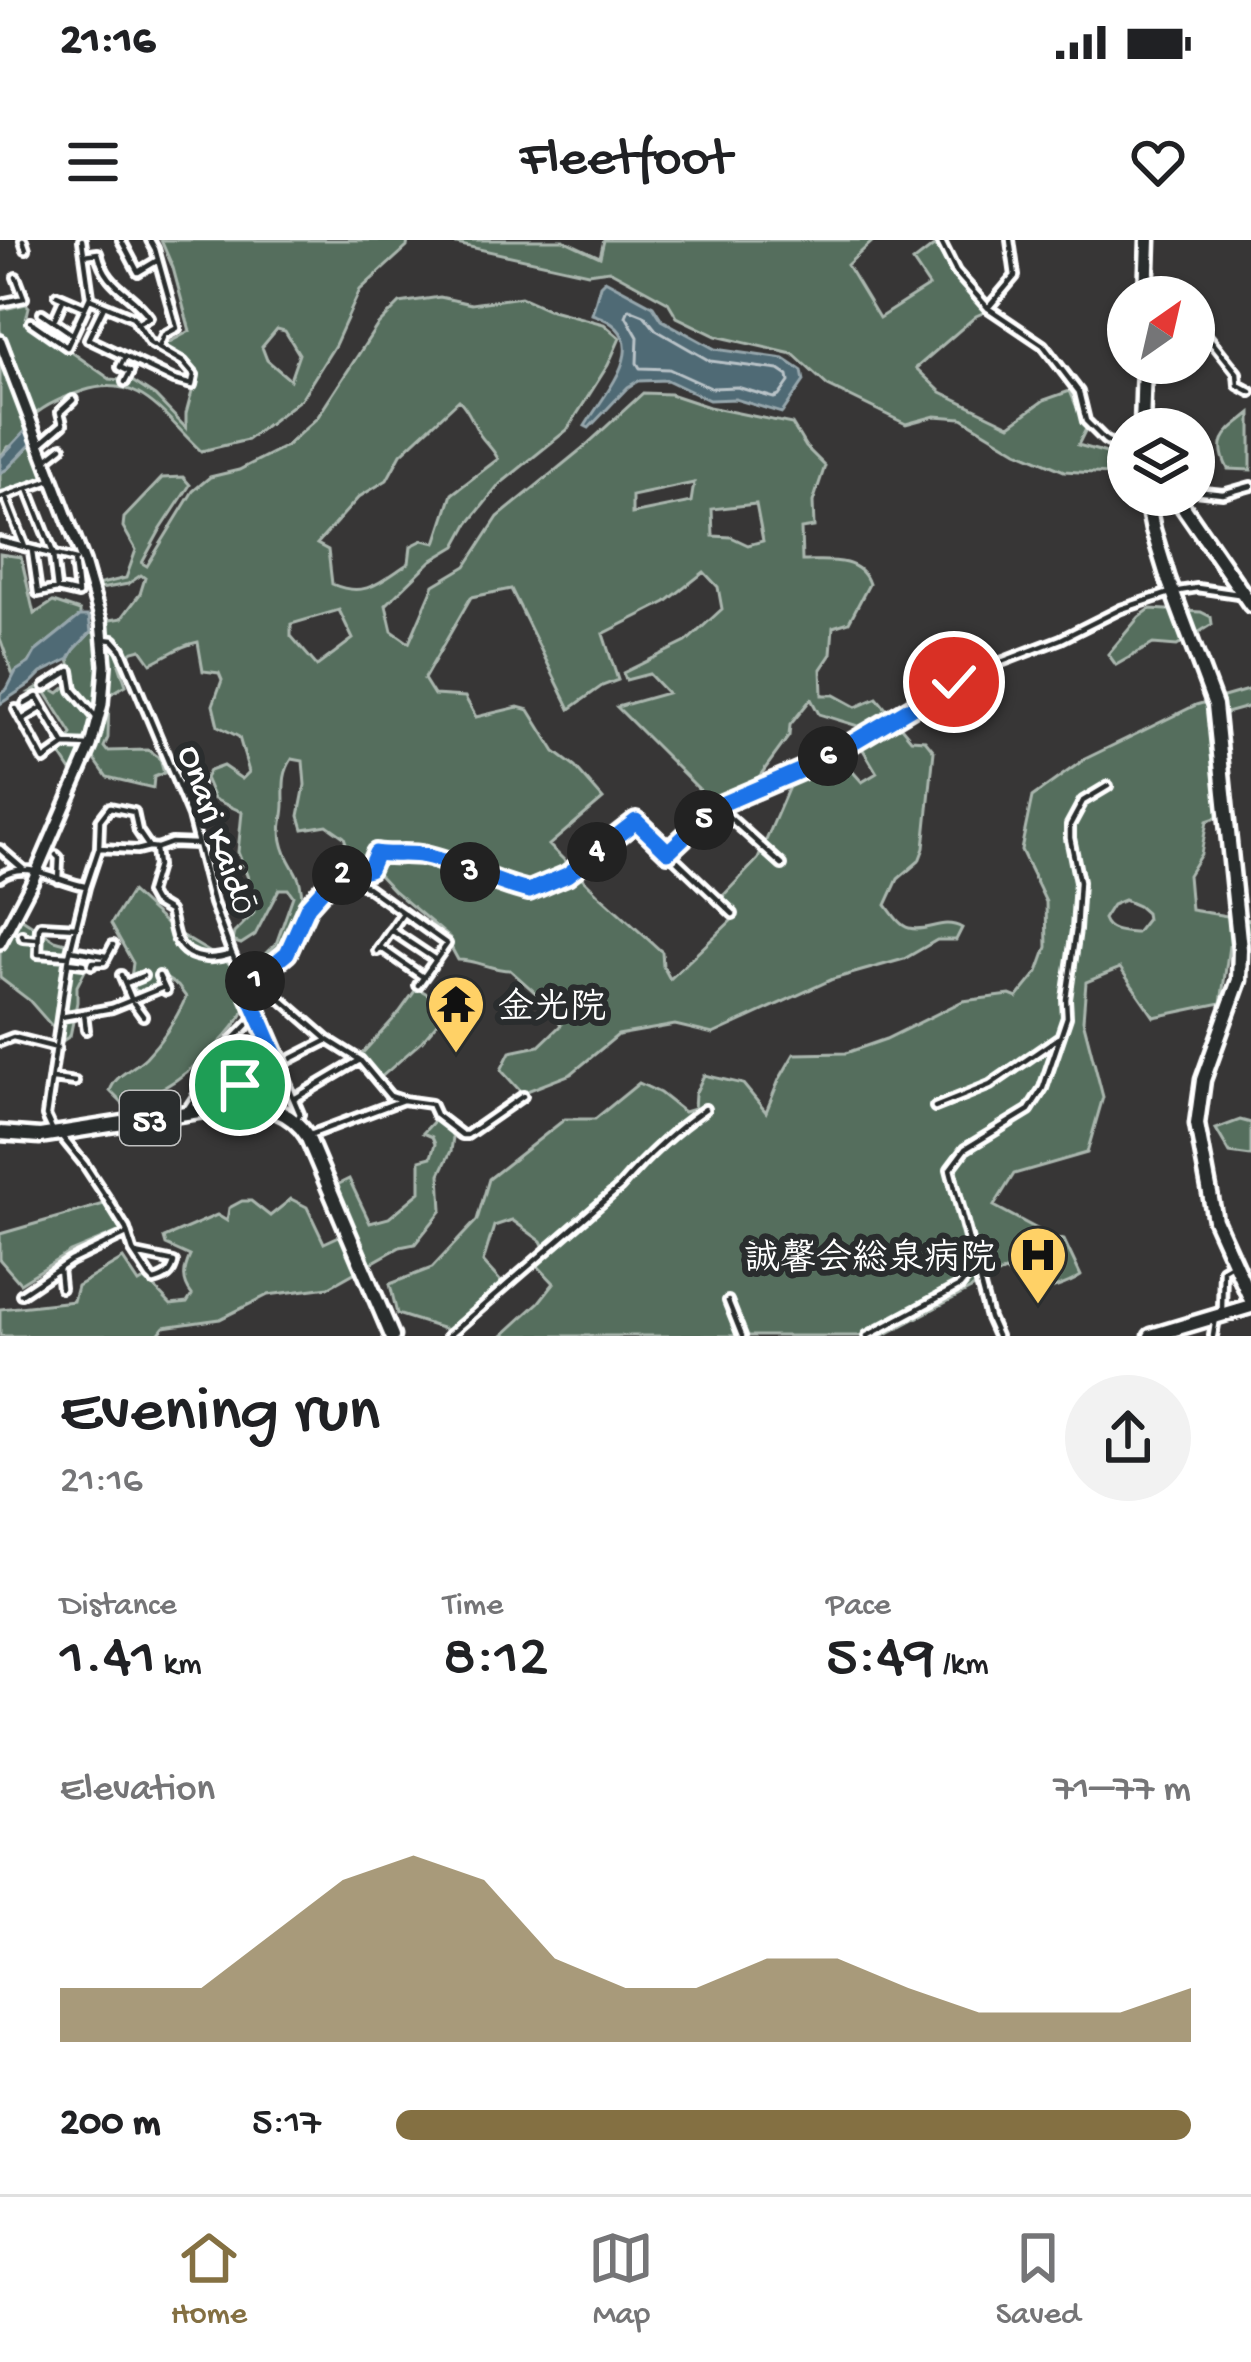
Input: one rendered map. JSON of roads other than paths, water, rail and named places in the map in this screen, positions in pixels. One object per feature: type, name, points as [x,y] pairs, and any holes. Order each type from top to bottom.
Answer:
[{"type":"main road","points":[[1147,276],[1148,240]]},
{"type":"main road","points":[[1150,516],[1170,585],[1215,704],[1245,948],[1239,980],[1203,1080],[1197,1124],[1214,1220],[1251,1303],[1151,1336]]},
{"type":"main road","points":[[1189,516],[1248,600]]},
{"type":"main road","name":"53","points":[[0,1133],[58,1133],[249,1104],[272,1108],[296,1121]]},
{"type":"main road","points":[[296,1121],[308,1136],[392,1336]]},
{"type":"street","points":[[23,240],[26,249]]},
{"type":"street","points":[[31,322],[68,347],[89,299],[82,240]]},
{"type":"street","points":[[96,240],[99,261],[112,284],[149,317],[137,324]]},
{"type":"street","points":[[121,240],[138,272],[158,260]]},
{"type":"street","points":[[150,240],[177,328],[164,335],[158,348]]},
{"type":"street","points":[[940,240],[956,272],[988,308],[1043,345],[1078,392],[1086,422],[1107,441]]},
{"type":"street","points":[[988,308],[1015,276],[1010,240]]},
{"type":"street","points":[[84,254],[98,253]]},
{"type":"street","points":[[0,303],[24,298],[16,277]]},
{"type":"street","points":[[53,321],[61,296],[86,308]]},
{"type":"street","points":[[89,299],[133,317],[150,343],[186,365],[194,375],[192,385],[88,339],[104,306]]},
{"type":"street","points":[[42,313],[74,335]]},
{"type":"street","name":"Onari Kaidō","points":[[0,340],[53,479],[105,639],[119,645],[128,680],[191,816],[213,903],[300,1114],[296,1121]]},
{"type":"street","points":[[1215,345],[1237,373],[1238,385],[1251,392]]},
{"type":"street","points":[[125,357],[120,367],[130,371],[125,382]]},
{"type":"street","points":[[40,444],[63,424],[60,412],[74,400]]},
{"type":"street","points":[[46,460],[62,447]]},
{"type":"street","points":[[0,541],[29,550],[79,561],[78,593],[57,589],[38,593],[29,550],[2,497],[53,479]]},
{"type":"street","points":[[1215,493],[1251,486]]},
{"type":"street","points":[[28,489],[54,555],[57,589]]},
{"type":"street","points":[[668,852],[717,806],[818,763],[970,674],[1061,639],[1170,585],[1248,600]]},
{"type":"street","points":[[0,943],[91,746],[105,680],[105,639]]},
{"type":"street","points":[[45,687],[70,671],[73,690],[100,718]]},
{"type":"street","points":[[25,704],[37,697],[65,745]]},
{"type":"street","points":[[22,719],[43,707]]},
{"type":"street","points":[[16,709],[44,760],[65,745],[91,746]]},
{"type":"street","points":[[178,787],[198,784],[191,816]]},
{"type":"street","points":[[997,1336],[950,1169],[965,1148],[1032,1106],[1053,1063],[1067,1017],[1078,913],[1079,882],[1070,825],[1083,802],[1108,786]]},
{"type":"street","points":[[717,806],[782,865]]},
{"type":"street","points":[[136,1253],[174,1262],[173,1268],[154,1281],[136,1253],[91,1173],[46,1116],[69,956],[99,848],[100,820],[110,807],[134,812],[138,831],[152,848],[157,866],[149,893],[170,911],[176,939],[190,954],[204,960],[232,954]]},
{"type":"street","points":[[246,987],[287,953],[319,892],[333,878],[370,868],[376,853],[433,858],[529,891],[567,875],[636,821],[734,914]]},
{"type":"street","points":[[99,848],[197,844]]},
{"type":"street","points":[[0,849],[30,871]]},
{"type":"street","points":[[56,855],[58,879]]},
{"type":"street","points":[[0,877],[8,871],[30,871],[86,886]]},
{"type":"street","points":[[349,874],[447,944],[418,985]]},
{"type":"street","points":[[404,913],[379,949],[423,977]]},
{"type":"street","points":[[76,927],[41,925],[38,954],[106,956]]},
{"type":"street","points":[[392,930],[436,960]]},
{"type":"street","points":[[22,935],[37,939]]},
{"type":"street","points":[[69,956],[88,964],[104,962],[113,946]]},
{"type":"street","points":[[121,975],[143,1016]]},
{"type":"street","points":[[124,983],[143,976]]},
{"type":"street","points":[[61,1016],[97,1007],[112,1009],[165,989],[159,976]]},
{"type":"street","points":[[246,987],[282,1000],[328,1040],[360,1060],[390,1096],[431,1104],[436,1115],[462,1135],[523,1096]]},
{"type":"street","points":[[84,1013],[86,1030]]},
{"type":"street","points":[[186,1112],[233,1040],[258,1014]]},
{"type":"street","points":[[0,1042],[13,1037],[57,1048]]},
{"type":"street","points":[[935,1108],[990,1085],[1058,1038]]},
{"type":"street","points":[[240,1085],[328,1040]]},
{"type":"street","points":[[294,1099],[360,1060]]},
{"type":"street","points":[[232,1068],[249,1104]]},
{"type":"street","points":[[53,1079],[74,1082]]},
{"type":"street","points":[[392,1107],[403,1100]]},
{"type":"street","points":[[308,1136],[392,1107],[418,1103]]},
{"type":"street","points":[[448,1336],[620,1187],[675,1129],[705,1109]]},
{"type":"street","points":[[21,1294],[127,1234]]},
{"type":"street","points":[[1213,1336],[1223,1269],[1233,1263]]},
{"type":"street","points":[[867,1336],[960,1286],[976,1265]]},
{"type":"street","points":[[59,1269],[61,1288]]},
{"type":"street","points":[[728,1301],[742,1336]]},
{"type":"water","points":[[605,280],[715,349],[784,359],[802,371],[804,381],[782,413],[735,399],[709,400],[667,380],[638,381],[589,428],[585,426],[615,380],[625,349],[622,335],[612,324],[592,314]]},
{"type":"water","points":[[27,429],[34,441],[0,473],[0,458]]},
{"type":"water","points":[[80,616],[89,616],[91,632],[69,659],[0,704],[0,694],[16,671]]},
{"type":"place","name":"金光院","points":[[456,1055]]},
{"type":"place","name":"誠馨会総泉病院","points":[[1038,1306]]}]
